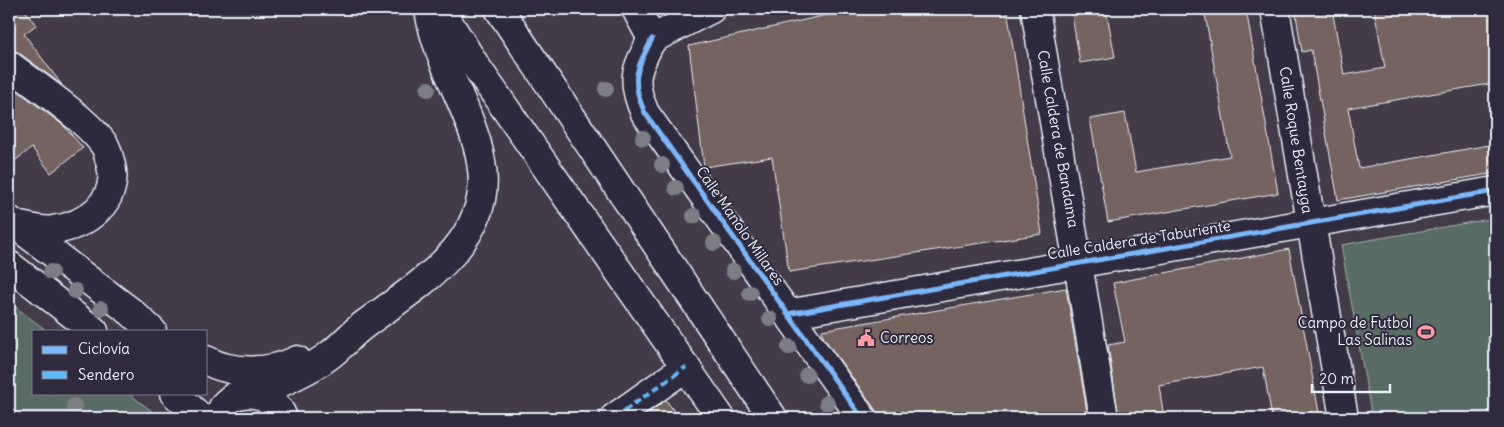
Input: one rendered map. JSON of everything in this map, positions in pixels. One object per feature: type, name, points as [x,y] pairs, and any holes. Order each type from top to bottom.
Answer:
[{"type":"street","points":[[208,361],[233,368],[256,370],[288,364],[362,325],[421,285],[450,259],[472,223],[483,192],[481,162],[468,121],[437,43],[429,9]]},
{"type":"street","points":[[440,9],[475,66],[721,418]]},
{"type":"street","points":[[498,9],[773,418]]},
{"type":"street","points":[[636,9],[652,39],[711,9]]},
{"type":"street","name":"Calle Caldera de Bandama","points":[[1035,9],[1104,418]]},
{"type":"street","name":"Calle Roque Bentayga","points":[[1275,9],[1344,418]]},
{"type":"street","name":"Calle Manolo Millares","points":[[652,39],[640,63],[636,79],[636,94],[645,113],[862,418]]},
{"type":"street","points":[[9,65],[94,132],[107,148],[112,171],[110,188],[102,205],[92,216],[76,226],[50,231],[12,222]]},
{"type":"street","name":"Calle Caldera de Taburiente","points":[[787,314],[1079,262],[1495,192]]},
{"type":"street","points":[[12,222],[131,312],[159,330]]},
{"type":"street","points":[[9,265],[93,330]]},
{"type":"street","points":[[131,312],[151,330]]},
{"type":"street","points":[[219,418],[228,402],[249,394],[330,355],[362,325]]},
{"type":"street","points":[[614,418],[686,367]]},
{"type":"street","points":[[208,375],[249,394],[269,398],[278,406],[283,418]]},
{"type":"street","points":[[175,394],[201,418]]},
{"type":"green space","name":"Campo de Futbol Las Salinas","points":[[1495,218],[1495,418],[1372,418],[1341,245]]},
{"type":"green space","points":[[9,302],[46,330],[32,330],[32,394],[129,394],[161,418],[9,418]]},
{"type":"building","points":[[9,9],[24,9],[36,25],[24,34],[62,85],[18,52],[9,50]]},
{"type":"building","points":[[853,9],[1007,9],[1042,234],[789,272],[772,157],[704,167],[689,46]]},
{"type":"building","points":[[1071,9],[1106,9],[1115,57],[1080,63]]},
{"type":"building","points":[[1204,9],[1246,9],[1278,193],[1108,222],[1090,119],[1125,113],[1136,172],[1230,156]]},
{"type":"building","points":[[1295,9],[1332,9],[1344,75],[1385,68],[1374,9],[1495,9],[1495,83],[1348,108],[1359,168],[1495,144],[1495,173],[1338,200],[1311,50],[1302,52]]},
{"type":"building","points":[[9,84],[64,126],[83,148],[51,173],[32,148],[9,165]]},
{"type":"building","points":[[1289,249],[1320,418],[1272,418],[1263,367],[1159,385],[1164,418],[1119,418],[1108,345],[1125,342],[1113,283]]},
{"type":"building","points":[[1066,288],[1088,418],[877,418],[875,409],[823,337],[822,330]]},
{"type":"building","points":[[666,400],[679,418],[641,418]]},
{"type":"marked path","points":[[614,418],[686,367]]},
{"type":"cycle path","points":[[652,39],[639,67],[636,83],[640,102],[645,113],[862,418]]},
{"type":"cycle path","points":[[787,314],[1495,191]]},
{"type":"place","name":"Campo de Futbol Las Salinas","points":[[1426,332]]},
{"type":"place","name":"Correos","points":[[866,338]]}]
